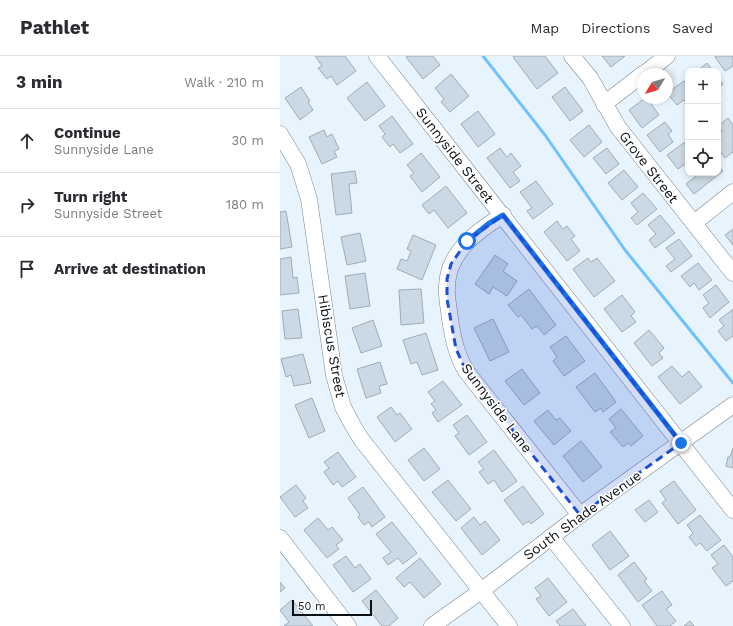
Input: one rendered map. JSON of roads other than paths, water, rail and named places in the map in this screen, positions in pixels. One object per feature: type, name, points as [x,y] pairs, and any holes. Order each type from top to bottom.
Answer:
[{"type":"street","name":"Sunnyside Street","points":[[378,56],[733,510]]},
{"type":"street","name":"Grove Street","points":[[572,56],[590,78],[618,127],[733,273]]},
{"type":"street","points":[[651,68],[667,56]]},
{"type":"street","points":[[604,104],[637,79]]},
{"type":"street","name":"Hibiscus Street","points":[[280,134],[298,164],[309,199],[334,375],[344,407],[361,439],[509,626]]},
{"type":"street","points":[[694,223],[733,192]]},
{"type":"street","name":"Sunnyside Lane","points":[[503,215],[488,224],[467,241],[458,251],[451,264],[447,279],[447,300],[456,349],[466,371],[580,515]]},
{"type":"street","name":"South Shade Avenue","points":[[432,626],[481,591],[580,515],[733,405]]},
{"type":"street","points":[[551,537],[622,626]]},
{"type":"street","points":[[280,538],[348,626]]},
{"type":"waterway","points":[[483,56],[545,135],[625,250],[733,383]]}]
